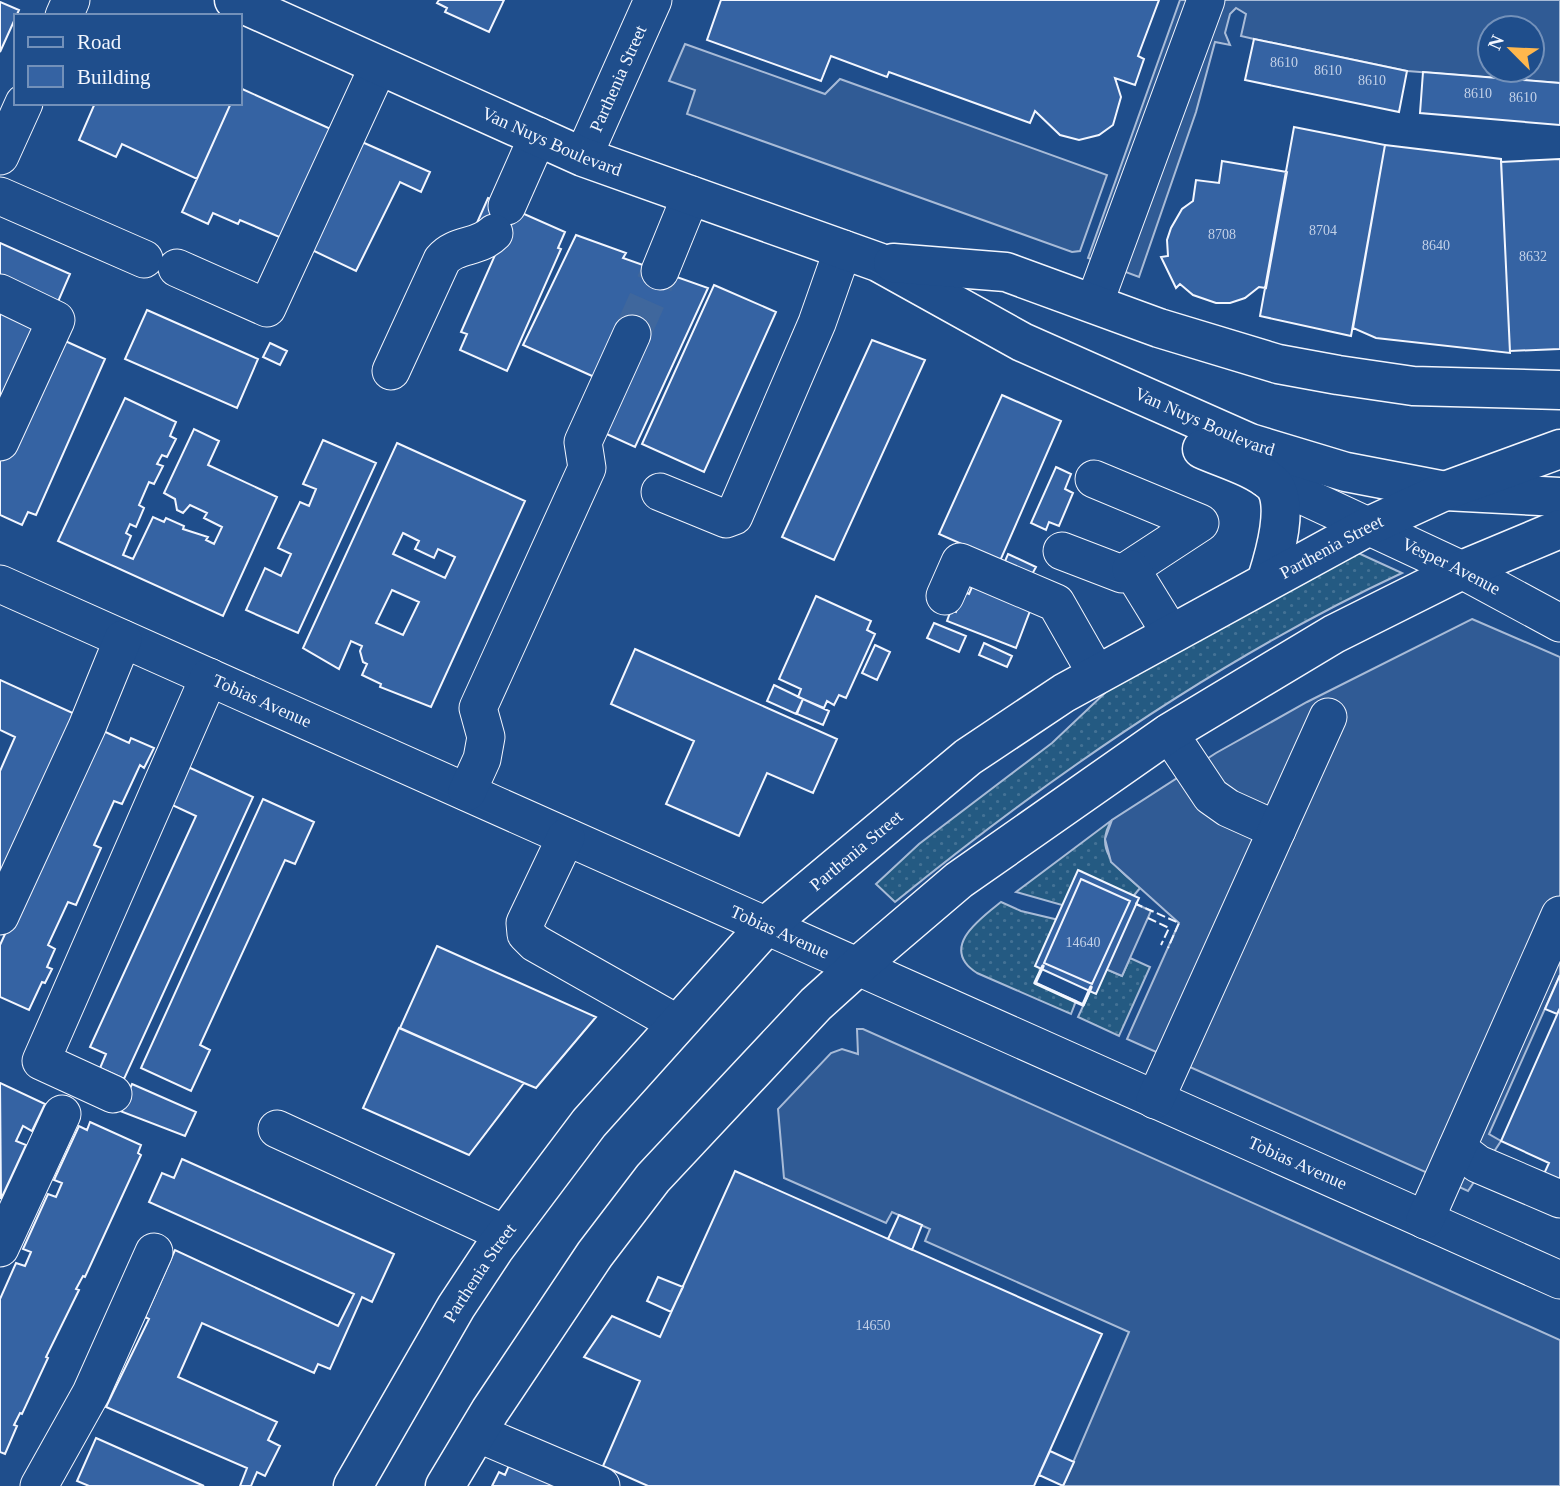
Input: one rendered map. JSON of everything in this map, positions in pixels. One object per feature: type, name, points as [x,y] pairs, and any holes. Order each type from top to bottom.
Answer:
[{"type":"main road","name":"Van Nuys Boulevard","points":[[234,0],[583,156],[861,255],[1022,342],[1250,443],[1346,472],[1445,491],[1560,497]]},
{"type":"main road","name":"Van Nuys Boulevard","points":[[861,255],[1006,272],[1094,304],[1278,364],[1413,386],[1560,390]]},
{"type":"main road","points":[[1022,342],[1072,389],[1265,478],[1278,493],[1281,510],[1267,579]]},
{"type":"main road","name":"Parthenia Street","points":[[353,1486],[456,1307],[505,1234],[589,1123],[766,926],[968,757],[1097,675],[1267,579],[1369,526],[1445,491],[1560,449]]},
{"type":"main road","points":[[446,1486],[477,1433],[594,1254],[653,1178],[816,1003],[857,967],[959,880],[1168,733],[1334,634],[1462,570],[1560,528]]},
{"type":"street","name":"Parthenia Street","points":[[583,156],[653,0]]},
{"type":"street","points":[[1094,304],[1206,0]]},
{"type":"street","points":[[0,196],[267,308],[379,65]]},
{"type":"street","points":[[0,156],[23,105]]},
{"type":"street","points":[[391,372],[442,260],[451,249],[485,243],[501,220],[538,136]]},
{"type":"street","points":[[660,271],[691,195]]},
{"type":"street","points":[[660,492],[726,519],[734,516],[817,323],[861,255]]},
{"type":"street","points":[[0,293],[56,320],[0,442]]},
{"type":"street","points":[[467,793],[486,737],[478,708],[587,468],[583,442],[632,334]]},
{"type":"street","name":"Vesper Avenue","points":[[1265,478],[1462,570],[1560,623]]},
{"type":"street","points":[[1062,551],[1122,574],[1200,523],[1094,479]]},
{"type":"street","points":[[945,596],[960,562],[1056,603],[1097,675]]},
{"type":"street","points":[[1131,569],[1171,634]]},
{"type":"street","name":"Tobias Avenue","points":[[0,584],[1560,1280]]},
{"type":"street","points":[[0,916],[87,727],[123,639]]},
{"type":"street","points":[[113,1094],[41,1061],[209,677]]},
{"type":"street","points":[[1155,1100],[1328,717]]},
{"type":"street","points":[[1168,733],[1211,796],[1228,808],[1276,831]]},
{"type":"street","points":[[566,837],[525,923],[526,934],[535,943],[678,1024]]},
{"type":"street","points":[[1425,1220],[1560,915]]},
{"type":"street","points":[[0,1248],[62,1114]]},
{"type":"street","points":[[277,1129],[505,1234]]},
{"type":"street","points":[[1457,1148],[1478,1164],[1560,1199]]},
{"type":"street","points":[[39,1486],[91,1394],[154,1252]]},
{"type":"street","points":[[477,1433],[601,1486]]},
{"type":"shaded area","points":[[1180,0],[1560,0],[1560,83],[1546,82],[1546,14],[1476,14],[1476,76],[1407,71],[1241,36],[1246,14],[1236,8],[1230,14],[1225,33],[1230,45],[1215,42],[1196,112],[1139,277],[1088,258]]},
{"type":"shaded area","points":[[685,44],[825,94],[840,79],[1107,175],[1080,251],[1072,252],[687,114],[695,90],[669,81]]},
{"type":"shaded area","points":[[1356,552],[1402,573],[1268,642],[1139,722],[1014,809],[895,902],[876,884],[919,844],[1052,743],[1107,691]]},
{"type":"shaded area","points":[[1472,619],[1560,657],[1560,975],[1489,1134],[1501,1141],[1468,1191],[1127,1039],[1179,923],[1111,862],[1105,839],[1112,820],[1216,753],[1307,702]]},
{"type":"shaded area","points":[[1112,820],[1105,841],[1107,850],[1117,866],[1140,888],[1131,899],[1069,907],[1016,892]]},
{"type":"shaded area","points":[[1130,901],[1151,911],[1122,976],[1101,967]]},
{"type":"shaded area","points":[[1001,902],[1021,911],[1063,921],[1035,983],[1076,1001],[1071,1014],[977,973],[966,963],[961,954],[967,934],[983,916]]},
{"type":"shaded area","points":[[1130,958],[1150,967],[1119,1036],[1078,1017],[1101,967],[1122,976]]},
{"type":"shaded area","points":[[857,1029],[863,1029],[1560,1340],[1560,1486],[1063,1486],[1129,1332],[925,1241],[930,1229],[892,1212],[886,1223],[784,1178],[778,1109],[831,1053],[842,1049],[858,1054]]},
{"type":"building","points":[[439,0],[504,0],[489,32],[445,12],[447,8],[437,3]]},
{"type":"building","points":[[721,0],[1159,0],[1138,56],[1144,59],[1135,85],[1115,78],[1121,97],[1113,125],[1099,135],[1079,140],[1060,135],[1035,111],[1030,123],[889,72],[887,77],[831,56],[821,81],[707,40]]},
{"type":"building","points":[[0,2],[19,10],[14,14],[14,21],[0,52]]},
{"type":"building","points":[[1254,39],[1407,71],[1399,112],[1245,80]]},
{"type":"building","points":[[1423,72],[1476,76],[1476,84],[1560,83],[1560,125],[1420,113]]},
{"type":"building","points":[[242,89],[333,130],[284,239],[240,220],[238,224],[213,213],[208,224],[182,212],[230,105],[242,105]]},
{"type":"building","points":[[94,105],[230,105],[197,179],[122,144],[116,157],[79,140]]},
{"type":"building","points":[[1294,127],[1385,145],[1351,336],[1260,316]]},
{"type":"building","points":[[362,142],[430,172],[421,192],[400,182],[356,271],[312,250]]},
{"type":"building","points":[[1385,145],[1501,159],[1510,353],[1376,338],[1353,328]]},
{"type":"building","points":[[1560,159],[1560,349],[1510,351],[1501,162]]},
{"type":"building","points":[[1222,161],[1287,172],[1266,288],[1259,287],[1245,298],[1230,303],[1216,303],[1193,295],[1180,284],[1176,288],[1161,257],[1168,256],[1167,240],[1171,228],[1182,209],[1193,201],[1196,180],[1219,183]]},
{"type":"building","points":[[488,198],[565,232],[558,248],[561,249],[507,371],[460,350],[467,334],[461,332],[503,237],[476,225]]},
{"type":"building","points":[[576,235],[626,253],[623,258],[708,288],[635,447],[600,431],[601,380],[523,345]]},
{"type":"building","points":[[0,243],[70,274],[57,304],[0,279]]},
{"type":"building","points":[[714,285],[776,312],[704,472],[642,444]]},
{"type":"building","points":[[0,305],[40,323],[0,411]]},
{"type":"building","points":[[147,310],[258,359],[237,408],[125,359]]},
{"type":"building","points":[[63,340],[105,359],[36,515],[28,512],[22,525],[0,515],[0,460],[43,367]]},
{"type":"building","points":[[872,340],[925,360],[834,560],[782,537]]},
{"type":"building","points":[[270,343],[287,351],[280,365],[263,357]]},
{"type":"building","points":[[1002,395],[1061,421],[1000,561],[939,534]]},
{"type":"building","points":[[125,398],[176,422],[170,436],[176,439],[167,457],[162,455],[157,464],[163,466],[154,484],[149,482],[139,505],[144,508],[136,527],[130,524],[126,533],[131,536],[123,555],[133,559],[153,517],[164,522],[166,518],[184,526],[183,529],[208,537],[206,540],[214,544],[222,527],[204,518],[207,513],[190,505],[183,513],[177,510],[175,499],[164,493],[194,429],[219,441],[208,465],[277,497],[223,616],[58,541]]},
{"type":"building","points":[[323,440],[376,463],[298,633],[246,610],[265,568],[281,576],[291,554],[278,548],[300,502],[309,506],[316,489],[303,484]]},
{"type":"building","points":[[397,443],[525,501],[431,707],[380,687],[381,684],[362,675],[367,664],[363,662],[360,651],[362,646],[351,641],[339,669],[303,648]],"holes":[[[403,533],[419,541],[415,549],[434,558],[438,549],[455,557],[445,578],[393,554]],[[392,590],[419,602],[403,635],[376,623]]]},
{"type":"building","points":[[1056,467],[1071,474],[1065,489],[1073,493],[1059,526],[1049,522],[1046,530],[1031,523]]},
{"type":"building","points":[[1008,554],[1036,567],[1030,578],[1003,566]]},
{"type":"building","points":[[975,580],[1033,603],[1016,648],[947,621],[951,610],[956,612],[964,592],[969,594]]},
{"type":"building","points":[[816,596],[871,621],[867,630],[875,634],[846,698],[839,695],[834,705],[827,701],[824,708],[798,697],[801,689],[779,679]]},
{"type":"building","points":[[934,623],[966,636],[959,652],[927,638]]},
{"type":"building","points":[[984,643],[1012,656],[1007,667],[979,655]]},
{"type":"building","points":[[875,645],[890,652],[877,680],[862,673]]},
{"type":"building","points":[[635,649],[837,739],[813,793],[767,773],[739,836],[666,804],[694,741],[611,704]]},
{"type":"building","points":[[0,680],[88,720],[0,904],[0,771],[15,737],[0,730]]},
{"type":"building","points":[[774,685],[803,699],[796,714],[767,701]]},
{"type":"building","points":[[803,699],[829,711],[823,725],[797,714]]},
{"type":"building","points":[[99,729],[129,743],[131,738],[154,748],[144,768],[140,765],[122,804],[114,801],[94,845],[101,848],[76,905],[68,902],[48,945],[55,949],[47,967],[52,969],[45,983],[42,982],[29,1010],[0,997],[0,945]]},
{"type":"building","points":[[186,766],[253,797],[124,1079],[100,1068],[106,1054],[90,1047],[196,816],[170,804]]},
{"type":"building","points":[[263,799],[314,822],[295,864],[285,860],[200,1045],[210,1050],[191,1091],[141,1068]]},
{"type":"building","points":[[1078,870],[1139,898],[1096,994],[1035,966]],"holes":[[[1081,879],[1130,901],[1092,984],[1044,963]]]},
{"type":"building","points":[[1081,879],[1130,901],[1092,984],[1044,963]]},
{"type":"building","points":[[437,946],[596,1017],[536,1088],[400,1028]]},
{"type":"building","points":[[1560,975],[1560,1008],[1557,1014],[1545,1009]]},
{"type":"building","points":[[1560,1008],[1560,1183],[1543,1176],[1549,1163],[1501,1141]]},
{"type":"building","points":[[399,1028],[524,1083],[469,1155],[363,1108]]},
{"type":"building","points":[[0,1083],[45,1104],[32,1131],[23,1126],[16,1141],[26,1145],[1,1199]]},
{"type":"building","points":[[132,1084],[196,1112],[185,1136],[120,1111]]},
{"type":"building","points":[[90,1122],[141,1145],[138,1153],[141,1155],[85,1277],[83,1276],[76,1289],[79,1290],[22,1414],[20,1413],[14,1425],[17,1426],[5,1454],[0,1452],[0,1299],[16,1263],[25,1266],[31,1252],[23,1249],[48,1194],[56,1197],[62,1183],[54,1180],[79,1126],[87,1130]]},
{"type":"building","points":[[182,1159],[394,1254],[372,1302],[362,1297],[330,1369],[318,1364],[314,1373],[202,1323],[178,1377],[277,1422],[268,1440],[280,1446],[265,1476],[257,1472],[251,1486],[240,1486],[247,1468],[106,1407],[149,1319],[145,1317],[175,1250],[338,1326],[354,1294],[149,1202],[162,1173],[174,1178]]},
{"type":"building","points":[[735,1171],[1102,1334],[1034,1486],[648,1486],[603,1466],[640,1381],[584,1357],[612,1316],[660,1337]]},
{"type":"building","points":[[899,1215],[922,1225],[912,1250],[888,1239]]},
{"type":"building","points":[[658,1277],[683,1287],[671,1312],[647,1301]]},
{"type":"building","points":[[96,1438],[204,1486],[89,1486],[77,1481]]},
{"type":"building","points":[[1050,1451],[1074,1462],[1063,1486],[1039,1475]]},
{"type":"building","points":[[510,1463],[563,1486],[492,1486],[499,1472],[505,1475]]},
{"type":"tunnel","points":[[632,334],[660,271]]},
{"type":"fence","points":[[1137,902],[1136,904],[1179,923],[1168,948]]},
{"type":"fence","points":[[1148,918],[1169,928],[1161,945]]},
{"type":"wall","points":[[1043,966],[1035,983],[1083,1005],[1091,987]]}]
